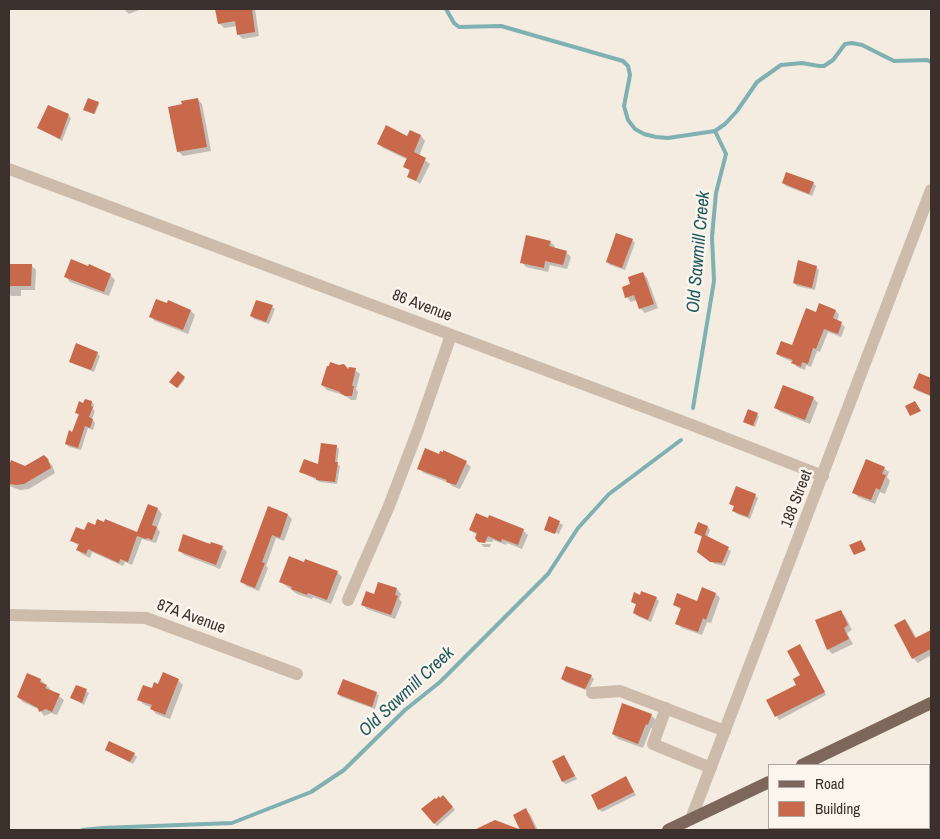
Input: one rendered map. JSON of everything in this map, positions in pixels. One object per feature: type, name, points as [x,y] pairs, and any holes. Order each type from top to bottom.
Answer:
[{"type":"main road","points":[[804,764],[931,703]]},
{"type":"main road","points":[[668,830],[768,782]]},
{"type":"street","name":"86 Avenue","points":[[9,169],[823,476]]},
{"type":"street","name":"188 Street","points":[[691,819],[931,190]]},
{"type":"street","points":[[348,600],[395,490],[451,335]]},
{"type":"street","name":"87A Avenue","points":[[9,615],[146,618],[297,674]]},
{"type":"street","points":[[592,693],[620,691],[725,731]]},
{"type":"street","points":[[666,708],[653,744],[711,768]]},
{"type":"building","points":[[215,9],[252,9],[255,32],[237,35],[235,21],[218,24]]},
{"type":"building","points":[[88,98],[99,102],[94,114],[83,110]]},
{"type":"building","points":[[198,98],[207,147],[177,152],[168,107],[182,104],[181,101]]},
{"type":"building","points":[[48,105],[69,114],[60,139],[37,128]]},
{"type":"building","points":[[386,125],[407,136],[410,130],[421,135],[414,152],[426,158],[416,181],[407,177],[410,170],[403,167],[407,158],[377,144]]},
{"type":"building","points":[[786,172],[814,182],[809,194],[782,183]]},
{"type":"building","points":[[616,233],[633,239],[622,268],[606,262]]},
{"type":"building","points":[[526,235],[551,241],[549,246],[567,251],[563,265],[545,261],[544,268],[520,263]]},
{"type":"building","points":[[71,259],[88,266],[89,264],[111,274],[104,292],[64,277]]},
{"type":"building","points":[[798,260],[817,266],[812,288],[793,283]]},
{"type":"building","points":[[9,264],[32,264],[31,286],[9,286]]},
{"type":"building","points":[[643,272],[654,304],[639,309],[634,295],[625,298],[622,287],[630,284],[628,277]]},
{"type":"building","points":[[156,299],[167,303],[168,300],[191,310],[183,330],[149,317]]},
{"type":"building","points":[[256,300],[273,305],[266,322],[250,316]]},
{"type":"building","points":[[819,303],[836,310],[833,318],[842,322],[838,334],[824,329],[816,349],[813,348],[808,364],[802,362],[801,367],[791,363],[793,360],[776,354],[781,341],[792,345],[806,308],[816,312]]},
{"type":"building","points":[[76,343],[98,352],[91,370],[69,362]]},
{"type":"building","points":[[330,362],[339,365],[344,364],[348,369],[349,367],[356,368],[352,396],[345,396],[340,392],[321,385]]},
{"type":"building","points":[[178,371],[185,377],[177,388],[169,382]]},
{"type":"building","points":[[919,373],[931,378],[931,396],[913,388]]},
{"type":"building","points":[[783,385],[814,397],[805,420],[774,408]]},
{"type":"building","points":[[85,399],[92,401],[91,406],[93,407],[89,417],[93,419],[90,428],[85,426],[78,448],[65,444],[69,430],[72,432],[79,414],[75,413],[79,401],[83,403]]},
{"type":"building","points":[[915,401],[921,411],[910,416],[905,406]]},
{"type":"building","points":[[748,409],[758,413],[753,426],[743,422]]},
{"type":"building","points":[[321,443],[337,445],[335,462],[338,462],[335,482],[316,480],[316,478],[299,472],[304,459],[318,464]]},
{"type":"building","points":[[425,448],[439,454],[443,450],[467,461],[456,485],[417,469]]},
{"type":"building","points":[[44,455],[48,459],[51,468],[24,484],[9,484],[11,460],[25,466]]},
{"type":"building","points":[[866,459],[885,467],[882,474],[886,475],[880,490],[876,488],[871,500],[852,493]]},
{"type":"building","points":[[736,486],[756,494],[748,517],[732,511],[734,506],[729,504]]},
{"type":"building","points":[[148,504],[158,508],[152,525],[157,527],[152,540],[137,536],[128,562],[120,559],[119,563],[88,549],[86,554],[76,550],[79,544],[70,541],[76,527],[84,530],[88,522],[95,525],[97,519],[104,522],[105,519],[137,532]]},
{"type":"building","points":[[268,506],[288,514],[280,538],[272,535],[262,562],[265,563],[255,588],[240,582]]},
{"type":"building","points":[[476,513],[488,518],[489,515],[524,529],[518,545],[502,539],[501,542],[488,536],[485,543],[478,542],[475,538],[477,533],[469,530]]},
{"type":"building","points":[[549,516],[560,521],[555,534],[544,530]]},
{"type":"building","points":[[698,522],[708,526],[705,535],[729,547],[722,563],[710,562],[697,552],[702,536],[694,533]]},
{"type":"building","points":[[183,534],[210,544],[211,542],[223,546],[216,565],[178,551]]},
{"type":"building","points":[[861,540],[866,550],[854,555],[849,545]]},
{"type":"building","points":[[289,556],[304,562],[305,559],[338,571],[327,600],[291,589],[292,587],[279,582]]},
{"type":"building","points":[[378,582],[397,588],[395,595],[398,596],[391,615],[361,605],[366,591],[374,594]]},
{"type":"building","points":[[702,587],[716,593],[706,620],[703,618],[698,632],[675,624],[681,608],[673,605],[677,593],[697,601]]},
{"type":"building","points":[[641,591],[657,597],[648,620],[633,613],[636,604],[631,602],[634,592],[640,595]]},
{"type":"building","points":[[841,610],[848,625],[844,628],[849,639],[827,650],[815,620]]},
{"type":"building","points":[[905,619],[915,638],[931,630],[931,649],[912,659],[894,625]]},
{"type":"building","points":[[800,644],[825,692],[775,717],[766,700],[796,685],[793,679],[800,675],[787,651]]},
{"type":"building","points":[[566,666],[592,675],[585,689],[561,679]]},
{"type":"building","points":[[163,672],[179,679],[165,715],[150,709],[152,705],[137,700],[143,685],[152,688],[154,682],[158,684]]},
{"type":"building","points":[[27,673],[41,679],[40,682],[47,685],[45,688],[60,694],[52,712],[46,709],[39,712],[38,708],[17,697]]},
{"type":"building","points":[[343,679],[377,692],[372,707],[337,694]]},
{"type":"building","points":[[76,685],[87,689],[82,703],[70,698]]},
{"type":"building","points":[[622,703],[652,714],[638,744],[612,734]]},
{"type":"building","points":[[109,741],[135,753],[130,762],[105,750]]},
{"type":"building","points":[[564,755],[575,776],[562,782],[552,761]]},
{"type":"building","points":[[626,776],[634,792],[598,810],[591,795]]},
{"type":"building","points":[[443,795],[453,807],[434,824],[421,809],[435,798],[439,796],[440,798]]},
{"type":"building","points":[[526,808],[536,830],[520,830],[513,815]]},
{"type":"building","points":[[495,820],[519,829],[474,830]]},
{"type":"waterway","points":[[446,9],[454,23],[459,27],[501,26],[623,61],[628,66],[630,75],[624,106],[628,120],[635,129],[656,137],[668,138],[715,131],[725,124],[737,111],[757,82],[781,65],[802,63],[824,66],[833,60],[845,44],[862,45],[894,61],[927,60],[931,62]]},
{"type":"waterway","name":"Old Sawmill Creek","points":[[693,408],[714,281],[712,237],[716,193],[726,154],[715,131]]},
{"type":"waterway","name":"Old Sawmill Creek","points":[[82,830],[232,823],[311,792],[344,770],[405,710],[440,682],[548,574],[578,528],[609,494],[681,440]]}]
